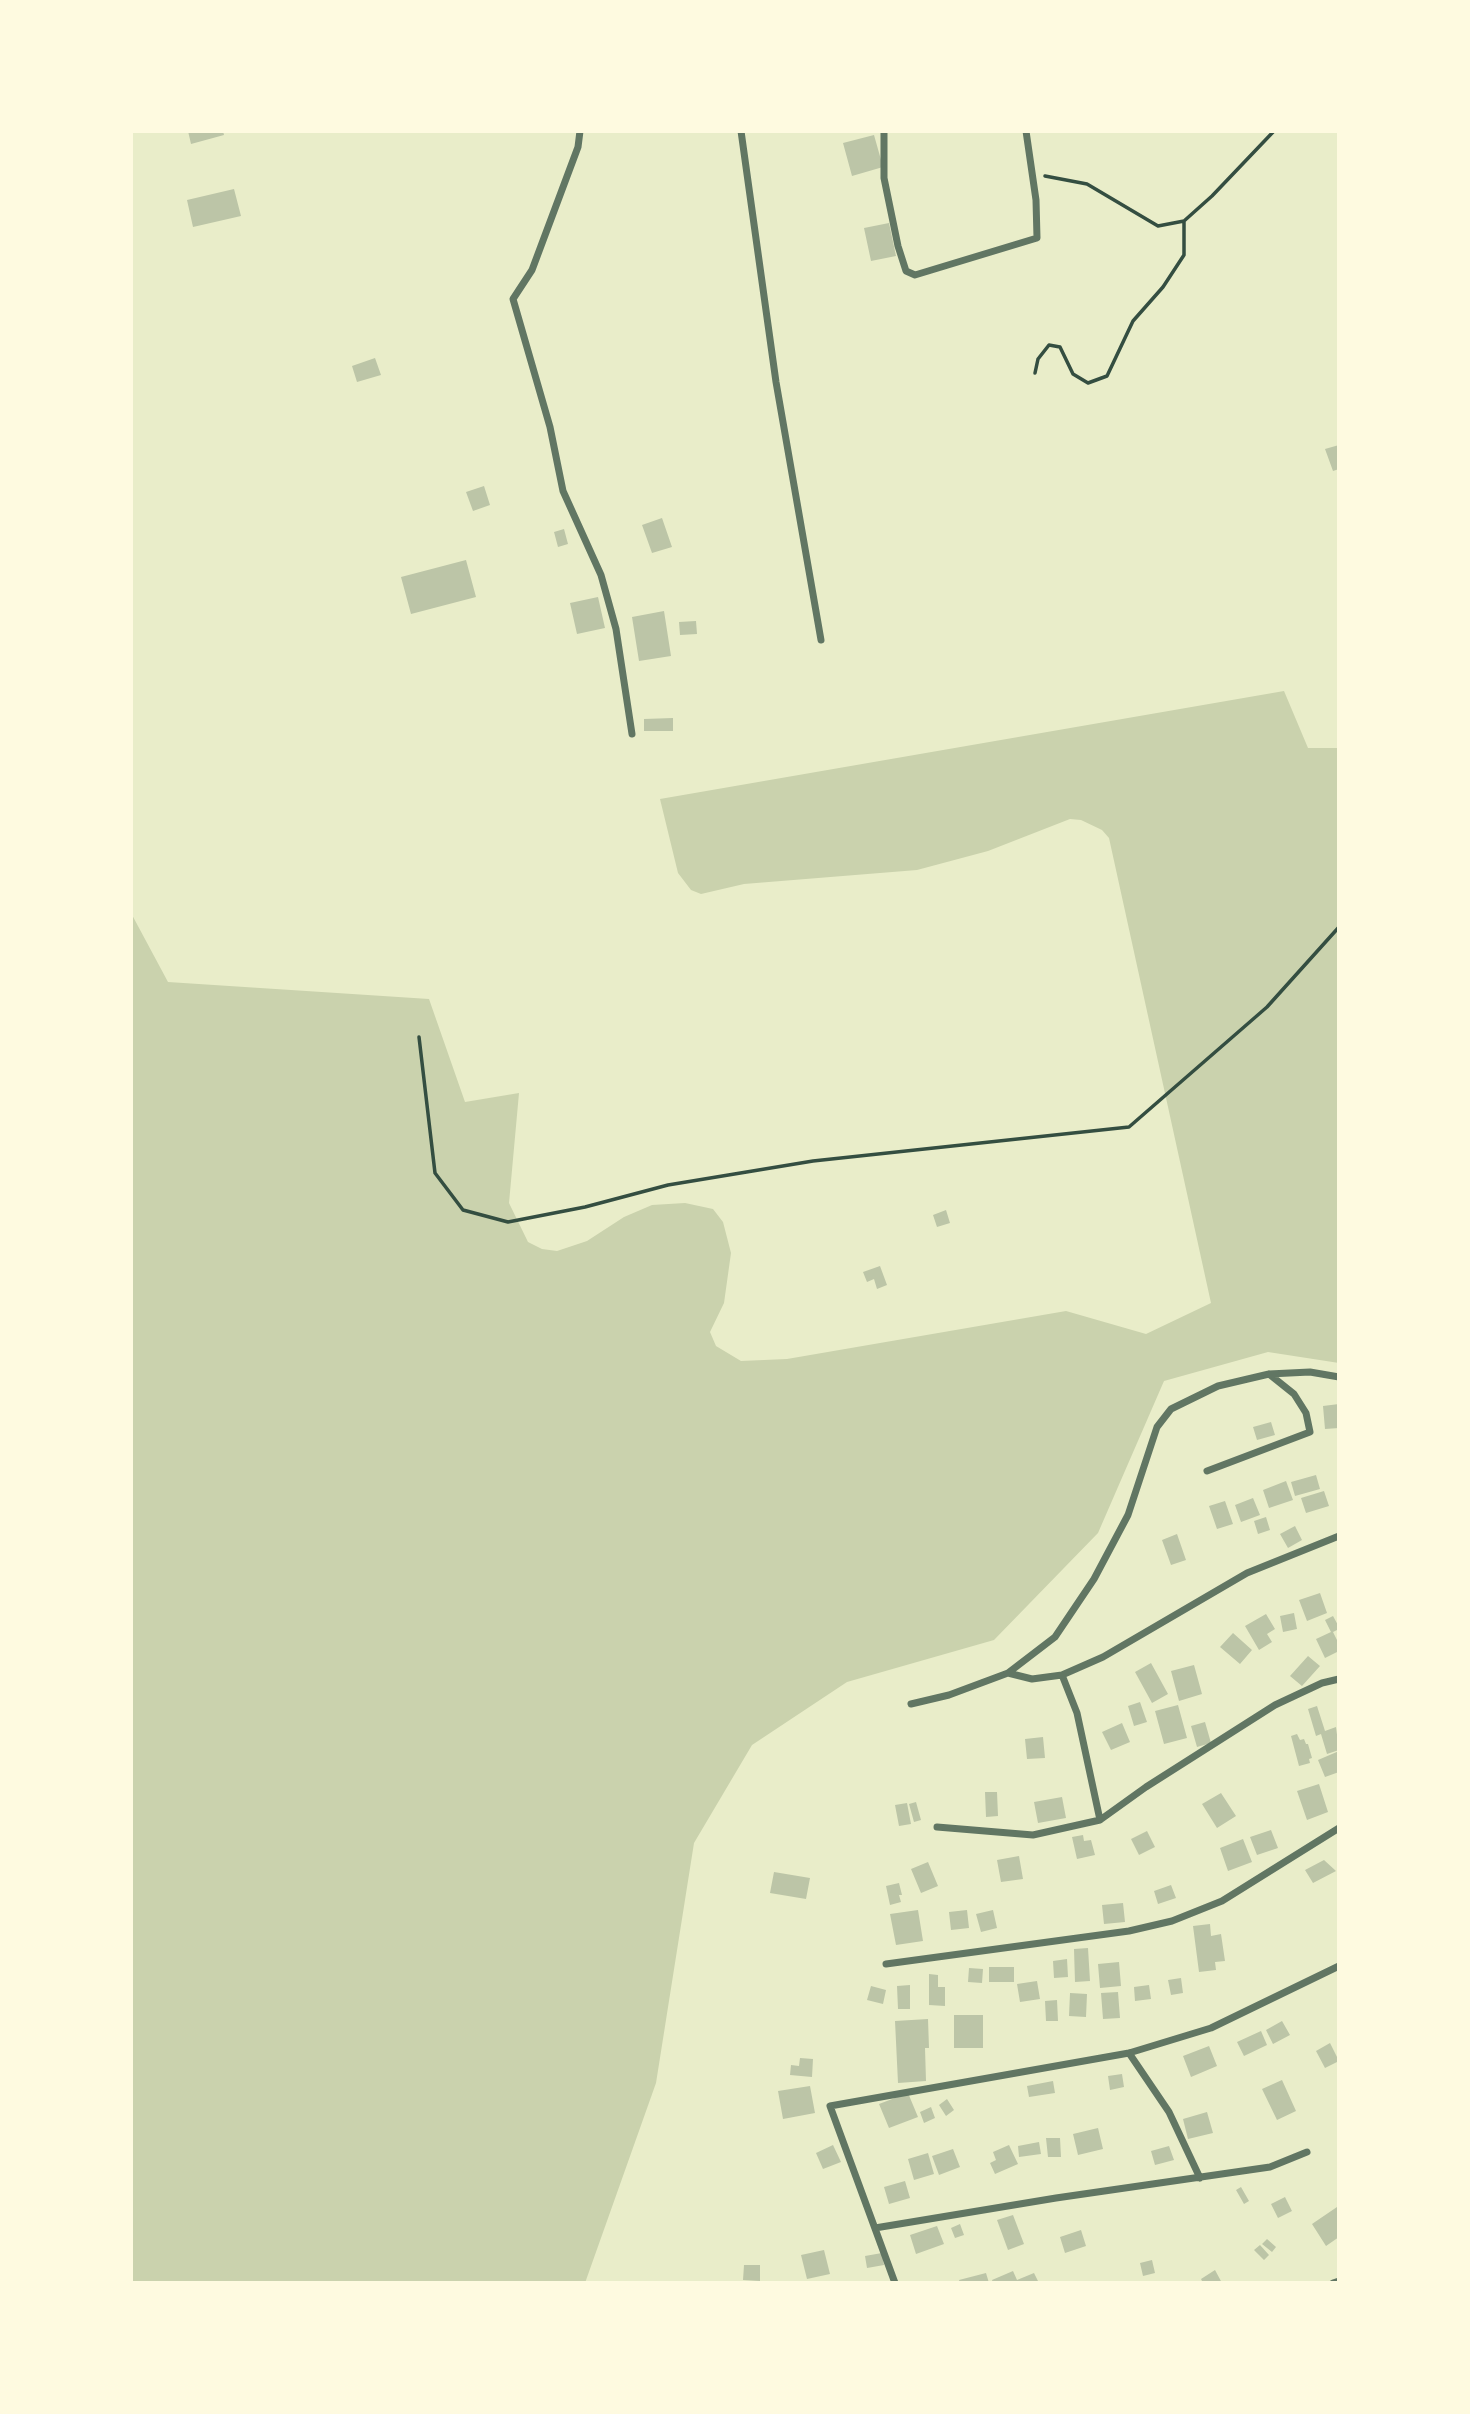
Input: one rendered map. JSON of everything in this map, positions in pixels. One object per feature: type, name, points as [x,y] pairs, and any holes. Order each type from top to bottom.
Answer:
[{"type":"street","points":[[580,131],[578,147],[532,270],[513,299],[550,427],[563,491],[601,575],[616,629],[632,734]]},
{"type":"street","points":[[741,131],[776,382],[821,640]]},
{"type":"street","points":[[884,131],[884,178],[898,246],[906,271],[915,275],[1037,237],[1033,174],[1026,131]]},
{"type":"street","points":[[911,1703],[949,1695],[1008,1673],[1055,1637],[1094,1579],[1128,1515],[1157,1427],[1171,1409],[1218,1386],[1269,1374],[1310,1372],[1339,1377]]},
{"type":"street","points":[[1208,1471],[1310,1433],[1306,1413],[1294,1394],[1269,1374]]},
{"type":"street","points":[[1008,1673],[1032,1679],[1062,1675],[1103,1657],[1247,1573],[1339,1536]]},
{"type":"street","points":[[1062,1675],[1077,1713],[1100,1821]]},
{"type":"street","points":[[937,1827],[1033,1835],[1100,1821],[1146,1787],[1275,1705],[1322,1683],[1339,1679]]},
{"type":"street","points":[[886,1964],[1129,1931],[1172,1921],[1222,1900],[1339,1828]]},
{"type":"street","points":[[895,2283],[830,2106],[1129,2053],[1211,2028],[1339,1966]]},
{"type":"street","points":[[1129,2053],[1169,2112],[1200,2178]]},
{"type":"street","points":[[875,2228],[1270,2167],[1307,2152]]},
{"type":"street","points":[[1333,2283],[1339,2281]]},
{"type":"path","points":[[1033,174],[1087,184],[1158,226],[1184,220],[1212,196],[1274,131]]},
{"type":"path","points":[[1035,373],[1038,359],[1049,345],[1060,347],[1073,374],[1088,383],[1107,376],[1133,321],[1163,287],[1184,255],[1184,220]]},
{"type":"path","points":[[419,1037],[435,1172],[463,1210],[508,1222],[584,1207],[668,1185],[813,1161],[1129,1127],[1267,1007],[1339,927]]},
{"type":"green space","points":[[1284,691],[1308,748],[1339,748],[1339,1363],[1268,1352],[1164,1381],[1098,1533],[994,1640],[847,1682],[752,1745],[694,1843],[656,2083],[585,2283],[131,2283],[131,913],[168,982],[429,999],[465,1102],[519,1093],[509,1203],[528,1242],[542,1249],[557,1251],[587,1241],[624,1217],[652,1205],[685,1203],[713,1209],[723,1222],[731,1253],[724,1303],[710,1332],[716,1346],[741,1361],[787,1359],[1066,1311],[1146,1334],[1211,1303],[1109,838],[1102,830],[1081,820],[1070,819],[988,851],[917,870],[744,884],[701,894],[691,890],[678,873],[660,799]]},
{"type":"building","points":[[188,131],[223,131],[224,135],[191,144]]},
{"type":"building","points":[[874,135],[883,167],[852,176],[843,143]]},
{"type":"building","points":[[234,189],[241,216],[193,227],[187,200]]},
{"type":"building","points":[[889,223],[896,256],[871,261],[864,228]]},
{"type":"building","points":[[375,358],[381,375],[357,382],[352,366]]},
{"type":"building","points":[[1339,445],[1339,469],[1333,471],[1325,449]]},
{"type":"building","points":[[484,486],[490,505],[473,511],[466,492]]},
{"type":"building","points":[[662,518],[672,547],[652,553],[642,525]]},
{"type":"building","points":[[564,529],[568,544],[558,547],[554,532]]},
{"type":"building","points":[[466,560],[476,597],[411,614],[401,577]]},
{"type":"building","points":[[598,597],[605,628],[577,634],[570,603]]},
{"type":"building","points":[[664,611],[671,656],[639,661],[632,617]]},
{"type":"building","points":[[696,621],[697,634],[680,635],[679,622]]},
{"type":"building","points":[[673,718],[673,731],[644,731],[644,719]]},
{"type":"building","points":[[946,1210],[950,1223],[937,1227],[933,1215]]},
{"type":"building","points":[[880,1266],[887,1285],[877,1289],[874,1279],[867,1282],[863,1272]]},
{"type":"building","points":[[1339,1404],[1339,1428],[1325,1429],[1323,1406]]},
{"type":"building","points":[[1271,1422],[1275,1435],[1257,1440],[1253,1427]]},
{"type":"building","points":[[1316,1475],[1320,1489],[1295,1496],[1291,1482]]},
{"type":"building","points":[[1286,1481],[1293,1500],[1269,1508],[1263,1490]]},
{"type":"building","points":[[1324,1491],[1329,1506],[1306,1513],[1301,1498]]},
{"type":"building","points":[[1253,1498],[1260,1515],[1241,1522],[1235,1505]]},
{"type":"building","points":[[1225,1501],[1233,1524],[1217,1529],[1209,1506]]},
{"type":"building","points":[[1266,1517],[1270,1530],[1258,1534],[1254,1521]]},
{"type":"building","points":[[1295,1526],[1302,1540],[1288,1548],[1280,1534]]},
{"type":"building","points":[[1177,1534],[1186,1560],[1171,1565],[1162,1540]]},
{"type":"building","points":[[1320,1593],[1327,1613],[1307,1621],[1299,1600]]},
{"type":"building","points":[[1294,1613],[1297,1629],[1283,1632],[1280,1616]]},
{"type":"building","points":[[1266,1614],[1275,1629],[1267,1634],[1272,1642],[1259,1650],[1245,1626]]},
{"type":"building","points":[[1333,1616],[1339,1627],[1333,1632],[1339,1644],[1339,1651],[1325,1658],[1316,1639],[1331,1632],[1325,1620]]},
{"type":"building","points":[[1233,1633],[1252,1650],[1240,1664],[1220,1647]]},
{"type":"building","points":[[1308,1656],[1320,1666],[1302,1686],[1290,1676]]},
{"type":"building","points":[[1151,1663],[1168,1694],[1152,1703],[1135,1672]]},
{"type":"building","points":[[1194,1665],[1202,1694],[1179,1701],[1171,1671]]},
{"type":"building","points":[[1140,1702],[1147,1722],[1134,1726],[1128,1706]]},
{"type":"building","points":[[1178,1705],[1187,1738],[1164,1744],[1155,1711]]},
{"type":"building","points":[[1317,1706],[1325,1731],[1336,1727],[1339,1750],[1327,1754],[1321,1734],[1316,1736],[1308,1709]]},
{"type":"building","points":[[1205,1722],[1211,1743],[1197,1747],[1191,1726]]},
{"type":"building","points":[[1122,1723],[1130,1742],[1111,1750],[1102,1732]]},
{"type":"building","points":[[1297,1734],[1300,1740],[1304,1739],[1308,1744],[1312,1758],[1309,1759],[1310,1763],[1299,1766],[1291,1736]]},
{"type":"building","points":[[1043,1737],[1045,1758],[1027,1759],[1025,1739]]},
{"type":"building","points":[[1339,1751],[1339,1772],[1325,1777],[1318,1760]]},
{"type":"building","points":[[1319,1784],[1328,1812],[1307,1820],[1297,1791]]},
{"type":"building","points":[[985,1792],[997,1792],[998,1816],[986,1817]]},
{"type":"building","points":[[1221,1793],[1236,1816],[1217,1828],[1202,1804]]},
{"type":"building","points":[[1062,1797],[1066,1818],[1038,1823],[1034,1802]]},
{"type":"building","points":[[916,1802],[921,1820],[914,1822],[909,1804]]},
{"type":"building","points":[[907,1803],[911,1824],[899,1826],[895,1805]]},
{"type":"building","points":[[1271,1830],[1278,1848],[1257,1855],[1250,1837]]},
{"type":"building","points":[[1147,1831],[1155,1847],[1139,1855],[1131,1839]]},
{"type":"building","points":[[1083,1835],[1084,1841],[1091,1840],[1095,1855],[1077,1859],[1072,1837]]},
{"type":"building","points":[[1243,1839],[1252,1862],[1228,1871],[1220,1848]]},
{"type":"building","points":[[1019,1856],[1023,1879],[1001,1882],[997,1860]]},
{"type":"building","points":[[1324,1860],[1336,1871],[1313,1883],[1305,1870]]},
{"type":"building","points":[[928,1862],[938,1886],[921,1893],[911,1869]]},
{"type":"building","points":[[774,1872],[810,1878],[806,1899],[770,1893]]},
{"type":"building","points":[[899,1883],[901,1902],[890,1905],[886,1886]]},
{"type":"building","points":[[1171,1885],[1176,1898],[1158,1904],[1154,1891]]},
{"type":"building","points":[[1123,1903],[1125,1922],[1104,1924],[1102,1905]]},
{"type":"building","points":[[918,1910],[923,1941],[896,1945],[890,1914]]},
{"type":"building","points":[[967,1910],[969,1928],[951,1930],[949,1912]]},
{"type":"building","points":[[993,1910],[997,1928],[981,1932],[976,1914]]},
{"type":"building","points":[[1210,1924],[1211,1936],[1221,1934],[1225,1961],[1215,1962],[1216,1970],[1199,1972],[1193,1926]]},
{"type":"building","points":[[1088,1948],[1090,1981],[1075,1982],[1074,1949]]},
{"type":"building","points":[[1067,1959],[1068,1977],[1054,1978],[1053,1961]]},
{"type":"building","points":[[1119,1962],[1121,1986],[1100,1988],[1098,1964]]},
{"type":"building","points":[[989,1967],[1014,1967],[1014,1982],[989,1982]]},
{"type":"building","points":[[969,1968],[983,1969],[982,1983],[968,1982]]},
{"type":"building","points":[[929,1974],[938,1975],[938,1987],[945,1987],[945,2006],[929,2005]]},
{"type":"building","points":[[1181,1978],[1183,1993],[1171,1995],[1168,1980]]},
{"type":"building","points":[[1037,1981],[1040,1999],[1020,2002],[1017,1984]]},
{"type":"building","points":[[910,1985],[910,2009],[898,2009],[897,1986]]},
{"type":"building","points":[[1149,1985],[1151,1999],[1135,2001],[1134,1987]]},
{"type":"building","points":[[871,1986],[886,1990],[883,2004],[867,2000]]},
{"type":"building","points":[[1118,1992],[1120,2018],[1103,2019],[1101,1993]]},
{"type":"building","points":[[1070,1993],[1087,1994],[1086,2017],[1069,2016]]},
{"type":"building","points":[[1057,2000],[1058,2021],[1046,2021],[1045,2001]]},
{"type":"building","points":[[954,2015],[983,2015],[983,2048],[954,2048]]},
{"type":"building","points":[[928,2019],[926,2081],[898,2083],[895,2021]]},
{"type":"building","points":[[1282,2021],[1290,2035],[1273,2044],[1266,2030]]},
{"type":"building","points":[[1261,2031],[1267,2045],[1244,2056],[1237,2042]]},
{"type":"building","points":[[1330,2043],[1339,2061],[1325,2068],[1316,2051]]},
{"type":"building","points":[[1209,2046],[1217,2066],[1191,2077],[1183,2056]]},
{"type":"building","points":[[800,2058],[813,2059],[812,2077],[790,2075],[791,2065],[799,2066]]},
{"type":"building","points":[[1122,2074],[1124,2087],[1110,2090],[1108,2076]]},
{"type":"building","points":[[1282,2080],[1296,2111],[1277,2120],[1262,2089]]},
{"type":"building","points":[[1053,2081],[1055,2093],[1029,2097],[1027,2086]]},
{"type":"building","points":[[810,2086],[815,2113],[783,2119],[778,2091]]},
{"type":"building","points":[[908,2093],[918,2117],[889,2128],[879,2104]]},
{"type":"building","points":[[947,2099],[954,2110],[946,2116],[939,2105]]},
{"type":"building","points":[[931,2107],[935,2118],[924,2123],[920,2112]]},
{"type":"building","points":[[1207,2112],[1213,2133],[1188,2139],[1183,2119]]},
{"type":"building","points":[[1098,2128],[1103,2149],[1078,2155],[1073,2134]]},
{"type":"building","points":[[1046,2138],[1060,2138],[1061,2157],[1048,2157]]},
{"type":"building","points":[[1039,2142],[1041,2154],[1019,2157],[1018,2146]]},
{"type":"building","points":[[833,2145],[841,2162],[823,2169],[816,2153]]},
{"type":"building","points":[[1009,2145],[1018,2164],[995,2174],[990,2163],[996,2160],[993,2152]]},
{"type":"building","points":[[1169,2146],[1174,2160],[1155,2165],[1151,2151]]},
{"type":"building","points":[[953,2149],[960,2167],[939,2175],[932,2156]]},
{"type":"building","points":[[928,2153],[934,2174],[914,2180],[908,2159]]},
{"type":"building","points":[[905,2181],[910,2198],[889,2204],[884,2187]]},
{"type":"building","points":[[1241,2187],[1249,2201],[1244,2204],[1236,2190]]},
{"type":"building","points":[[1285,2197],[1292,2211],[1278,2218],[1271,2204]]},
{"type":"building","points":[[1337,2207],[1339,2237],[1326,2246],[1312,2224]]},
{"type":"building","points":[[1013,2215],[1024,2244],[1008,2250],[997,2220]]},
{"type":"building","points":[[960,2224],[964,2235],[955,2238],[951,2228]]},
{"type":"building","points":[[937,2226],[944,2244],[916,2254],[910,2235]]},
{"type":"building","points":[[1081,2230],[1086,2246],[1065,2253],[1060,2237]]},
{"type":"building","points":[[1267,2239],[1276,2247],[1272,2252],[1262,2244]]},
{"type":"building","points":[[1260,2245],[1269,2255],[1264,2260],[1254,2250]]},
{"type":"building","points":[[824,2250],[830,2274],[807,2279],[801,2255]]},
{"type":"building","points":[[882,2253],[884,2265],[867,2268],[865,2256]]},
{"type":"building","points":[[1152,2260],[1155,2273],[1143,2276],[1140,2263]]},
{"type":"building","points":[[744,2265],[760,2265],[760,2281],[743,2280]]},
{"type":"building","points":[[1215,2270],[1222,2283],[1203,2283],[1201,2279]]},
{"type":"building","points":[[1013,2271],[1017,2280],[1034,2273],[1039,2283],[993,2283],[992,2280]]},
{"type":"building","points":[[986,2273],[989,2283],[960,2283],[959,2280]]}]
